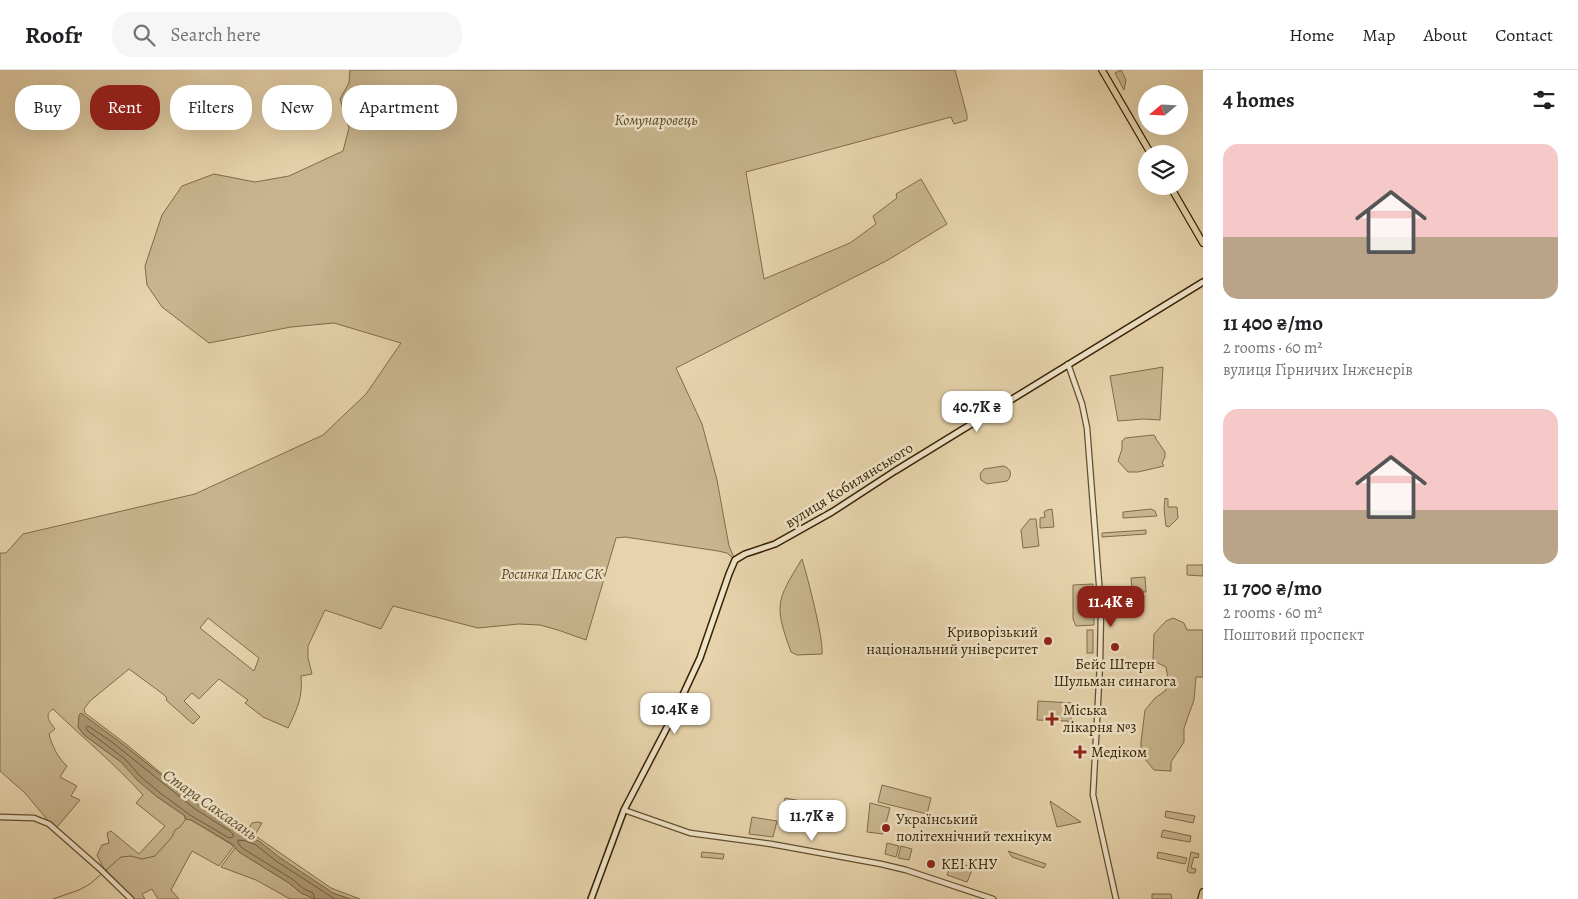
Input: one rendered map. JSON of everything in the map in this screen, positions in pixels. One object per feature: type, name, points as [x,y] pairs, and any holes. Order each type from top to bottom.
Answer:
[{"type":"main road","points":[[1102,70],[1146,145]]},
{"type":"main road","points":[[1175,195],[1203,243]]},
{"type":"main road","name":"вулиця Кобилянського","points":[[624,810],[674,714],[700,658],[729,574],[736,560],[744,554],[775,544],[832,512],[1203,282]]},
{"type":"main road","points":[[591,899],[624,810]]},
{"type":"main road","points":[[1201,899],[1203,892]]},
{"type":"street","points":[[1068,364],[1082,404],[1087,428],[1101,609],[1093,795],[1116,899]]},
{"type":"street","points":[[624,810],[690,833],[774,845],[906,870],[993,899]]},
{"type":"street","points":[[0,817],[34,818],[49,824],[100,868],[131,899]]},
{"type":"green space","points":[[350,70],[955,70],[967,120],[954,124],[951,117],[746,172],[764,279],[850,243],[876,224],[873,216],[897,198],[896,194],[921,179],[947,224],[888,260],[676,368],[702,424],[717,480],[729,546],[735,560],[727,553],[718,551],[625,537],[616,538],[586,640],[540,625],[519,624],[478,628],[393,606],[381,629],[325,610],[308,646],[308,658],[312,674],[301,676],[300,697],[297,709],[288,728],[263,717],[245,703],[248,700],[219,679],[199,699],[192,693],[184,701],[200,717],[193,724],[166,700],[167,698],[163,694],[129,669],[90,701],[84,709],[85,713],[178,787],[235,826],[239,826],[242,822],[247,827],[242,835],[221,818],[199,805],[82,714],[78,727],[84,735],[121,762],[156,796],[185,816],[185,819],[191,820],[234,846],[219,866],[192,851],[171,890],[179,899],[158,899],[152,889],[142,894],[145,899],[134,899],[103,867],[97,855],[102,845],[109,843],[107,833],[111,831],[139,854],[165,826],[136,803],[143,795],[110,762],[53,709],[50,711],[48,718],[55,729],[49,734],[50,738],[58,756],[67,766],[60,777],[77,786],[71,796],[80,800],[57,827],[50,823],[25,793],[0,771],[0,553],[6,553],[23,534],[195,494],[323,435],[366,394],[401,343],[334,323],[291,327],[209,343],[162,307],[147,285],[145,266],[162,215],[182,186],[214,174],[255,182],[289,176],[343,151],[348,130],[457,130],[457,85],[348,85]],"holes":[[[208,618],[259,658],[254,671],[200,628]]]},
{"type":"green space","points":[[1121,70],[1126,80],[1124,90],[1115,73]]},
{"type":"green space","points":[[1163,367],[1160,420],[1118,421],[1110,376]]},
{"type":"green space","points":[[1153,435],[1165,452],[1162,463],[1164,466],[1138,472],[1128,472],[1118,461],[1122,449],[1122,441],[1125,438]]},
{"type":"green space","points":[[1003,466],[1008,468],[1010,472],[1007,481],[987,484],[981,480],[980,474],[984,469]]},
{"type":"green space","points":[[1165,498],[1168,499],[1168,507],[1177,507],[1178,518],[1169,527],[1166,526]]},
{"type":"green space","points":[[1052,509],[1054,527],[1040,528],[1040,518],[1045,517],[1044,512]]},
{"type":"green space","points":[[1151,509],[1155,511],[1157,516],[1123,518],[1123,512]]},
{"type":"green space","points":[[1030,519],[1036,519],[1039,546],[1023,548],[1021,530]]},
{"type":"green space","points":[[1146,530],[1146,534],[1102,537],[1102,533]]},
{"type":"green space","points":[[802,559],[818,622],[822,654],[797,655],[791,652],[782,624],[780,604],[783,594]]},
{"type":"green space","points":[[1187,565],[1203,565],[1203,576],[1187,575]]},
{"type":"green space","points":[[1145,577],[1146,592],[1132,591],[1131,578]]},
{"type":"green space","points":[[1093,584],[1094,625],[1076,626],[1073,619],[1073,585]]},
{"type":"green space","points":[[1173,618],[1184,623],[1187,630],[1203,630],[1203,677],[1196,677],[1194,700],[1184,728],[1184,742],[1171,762],[1171,771],[1154,770],[1141,754],[1145,710],[1155,698],[1165,691],[1169,684],[1166,667],[1153,659],[1154,634],[1166,621]]},
{"type":"green space","points":[[1087,630],[1093,630],[1093,653],[1087,653]]},
{"type":"green space","points":[[1038,701],[1072,703],[1071,720],[1075,720],[1074,730],[1068,730],[1068,721],[1037,720]]},
{"type":"green space","points":[[882,785],[931,798],[927,814],[878,802]]},
{"type":"green space","points":[[785,798],[801,801],[798,815],[830,822],[829,829],[813,826],[812,830],[791,826],[792,819],[780,816]]},
{"type":"green space","points":[[1050,801],[1081,822],[1057,827]]},
{"type":"green space","points":[[870,803],[890,808],[883,834],[867,832]]},
{"type":"green space","points":[[1166,811],[1195,816],[1193,823],[1165,817]]},
{"type":"green space","points":[[752,817],[777,821],[773,837],[749,834]]},
{"type":"green space","points":[[252,823],[262,823],[255,835],[257,837],[331,888],[360,899],[350,899],[333,893],[244,835]]},
{"type":"green space","points":[[1163,830],[1191,836],[1190,842],[1161,837]]},
{"type":"green space","points":[[887,843],[899,846],[896,857],[885,854]]},
{"type":"green space","points":[[901,846],[912,849],[909,860],[898,858]]},
{"type":"green space","points":[[235,848],[289,883],[301,893],[315,899],[290,899],[256,880],[221,867]]},
{"type":"green space","points":[[1008,851],[1046,864],[1044,868],[1012,857]]},
{"type":"green space","points":[[702,852],[724,854],[723,859],[701,857]]},
{"type":"green space","points":[[1158,852],[1187,858],[1185,864],[1157,858]]},
{"type":"green space","points":[[1191,852],[1199,854],[1198,858],[1194,857],[1191,868],[1196,869],[1195,873],[1187,871]]},
{"type":"green space","points":[[953,860],[973,868],[967,882],[947,875]]},
{"type":"green space","points":[[1152,894],[1171,894],[1172,899],[1152,899]]},
{"type":"water","points":[[81,713],[199,805],[221,818],[242,835],[259,841],[279,857],[333,893],[350,899],[315,899],[301,893],[289,883],[239,852],[232,844],[191,820],[185,819],[185,816],[138,781],[121,762],[84,735],[78,727],[79,715]]},
{"type":"waterway","points":[[53,899],[90,884],[121,857],[131,856],[142,859],[155,856],[186,819]]},
{"type":"place","name":"Криворізький національний університет","points":[[1048,641]]},
{"type":"place","name":"Бейс Штерн Шульман синагога","points":[[1115,647]]},
{"type":"place","name":"Міська лікарня №3","points":[[1052,719]]},
{"type":"place","name":"Медіком","points":[[1080,752]]},
{"type":"place","name":"Український політехнічний технікум","points":[[886,828]]},
{"type":"place","name":"КЕІ КНУ","points":[[931,864]]},
{"type":"park label","name":"Комунаровець","points":[[656,120]]},
{"type":"park label","name":"Росинка Плюс СК","points":[[552,574]]},
{"type":"water label","name":"Стара Саксагань","points":[[210,805]]}]
